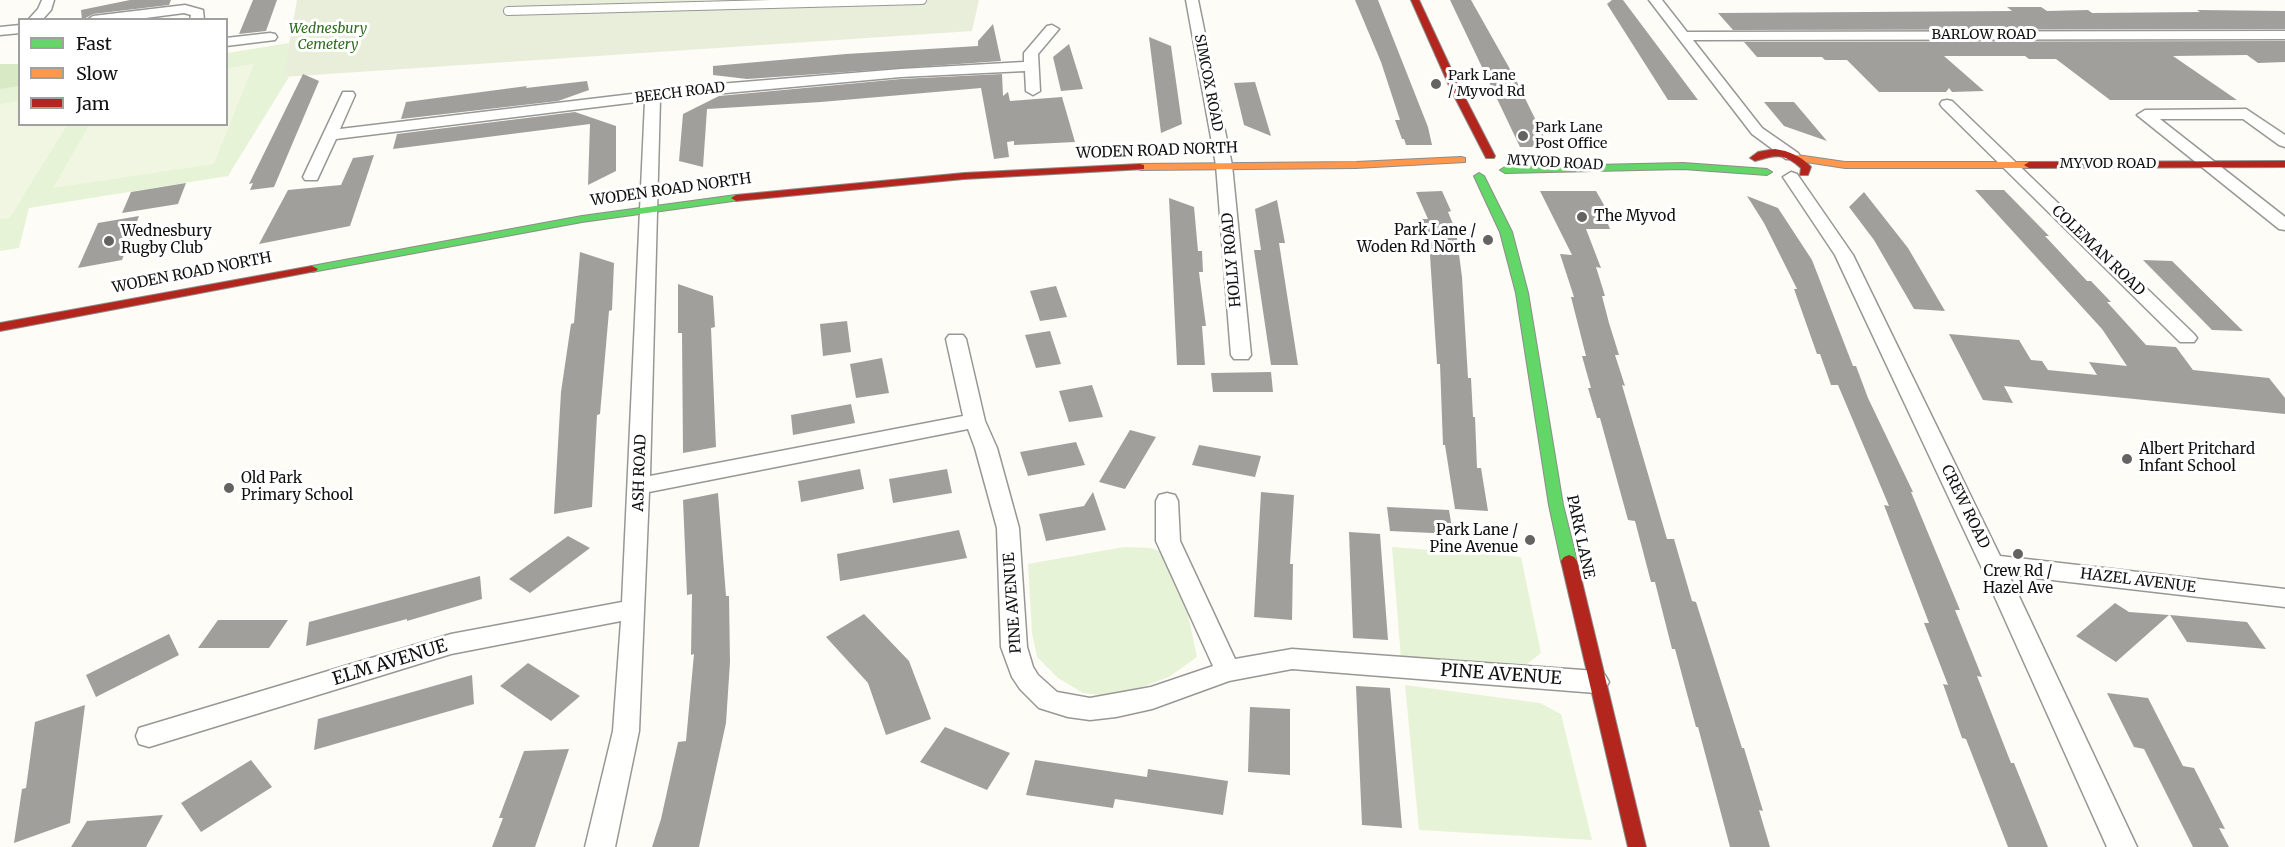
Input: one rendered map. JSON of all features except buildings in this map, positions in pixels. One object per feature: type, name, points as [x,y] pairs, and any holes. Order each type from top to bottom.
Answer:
[{"type":"street","points":[[36,18],[44,10],[48,0]]},
{"type":"street","name":"SIMCOX ROAD","points":[[1192,0],[1224,165]]},
{"type":"street","name":"PARK LANE","points":[[1415,0],[1456,90],[1500,174],[1506,232],[1522,293],[1556,505],[1596,682],[1637,847]]},
{"type":"street","name":"CREW ROAD","points":[[1655,0],[1757,130],[1796,166],[1844,255],[1992,564],[2122,847]]},
{"type":"street","points":[[110,18],[185,9],[195,10],[198,13],[197,18]]},
{"type":"street","points":[[0,31],[18,28]]},
{"type":"street","points":[[1033,91],[1031,53],[1052,29]]},
{"type":"street","name":"BARLOW ROAD","points":[[1683,36],[2285,35]]},
{"type":"street","points":[[228,42],[270,37]]},
{"type":"street","name":"BEECH ROAD","points":[[331,135],[707,89],[1030,66]]},
{"type":"street","name":"PARK LANE","points":[[1456,90],[1467,157],[1506,232]]},
{"type":"street","points":[[311,177],[348,95]]},
{"type":"street","name":"ASH ROAD","points":[[600,847],[626,731],[634,609],[653,96]]},
{"type":"street","points":[[1947,104],[2009,164]]},
{"type":"street","points":[[2285,142],[2246,114],[2145,115],[2285,225]]},
{"type":"street","points":[[1757,130],[1755,163],[1767,172]]},
{"type":"street","name":"MYVOD ROAD","points":[[1683,166],[1774,152],[1796,166]]},
{"type":"street","points":[[1467,157],[1500,174]]},
{"type":"street","points":[[1467,157],[1500,174]]},
{"type":"street","name":"WODEN ROAD NORTH","points":[[0,327],[582,219],[755,195],[964,176],[1224,165],[1356,165],[1467,157]]},
{"type":"street","name":"COLEMAN ROAD","points":[[2009,164],[2187,338]]},
{"type":"street","name":"MYVOD ROAD","points":[[1500,174],[1610,166],[1683,166],[1767,172],[1796,166],[1845,165],[2285,164]]},
{"type":"street","name":"HOLLY ROAD","points":[[1224,165],[1241,355]]},
{"type":"street","name":"PINE AVENUE","points":[[956,339],[975,421],[986,448],[1008,528],[1014,647],[1021,670],[1029,682],[1048,700],[1090,709],[1116,706],[1152,698],[1228,671],[1292,659],[1596,682]]},
{"type":"street","points":[[639,486],[975,421]]},
{"type":"street","points":[[1167,501],[1168,541],[1228,671]]},
{"type":"street","name":"HAZEL AVENUE","points":[[1992,564],[2285,598]]},
{"type":"street","name":"ELM AVENUE","points":[[149,736],[451,644],[634,609]]},
{"type":"lane","points":[[606,8],[611,0]]},
{"type":"lane","points":[[508,11],[759,2],[922,0]]},
{"type":"green space","name":"Wednesbury Cemetery","points":[[297,0],[979,0],[972,31],[283,77]]},
{"type":"green space","points":[[289,43],[284,77],[289,77],[228,176],[29,208],[19,248],[0,251],[0,64],[18,64],[18,126],[228,126],[228,53]]},
{"type":"green space","points":[[0,64],[18,64],[18,86],[0,89]]},
{"type":"green space","points":[[254,64],[214,164],[53,188],[88,126],[228,126],[228,68]]},
{"type":"green space","points":[[18,101],[18,126],[66,126],[10,218],[0,219],[0,104]]},
{"type":"green space","points":[[1124,547],[1151,548],[1165,553],[1187,610],[1197,657],[1169,677],[1116,697],[1083,693],[1058,678],[1037,657],[1032,633],[1028,564]]},
{"type":"green space","points":[[1392,547],[1521,557],[1541,653],[1526,665],[1401,659]]},
{"type":"green space","points":[[1405,685],[1540,703],[1561,714],[1592,840],[1419,830]]},
{"type":"traffic: fast","points":[[1505,170],[1683,166],[1767,172]]},
{"type":"traffic: fast","points":[[1479,176],[1506,232],[1522,293],[1556,505],[1569,561]]},
{"type":"traffic: fast","points":[[312,269],[582,219],[736,198]]},
{"type":"traffic: slow","points":[[1797,158],[1845,165],[2029,165]]},
{"type":"traffic: slow","points":[[1140,167],[1356,165],[1461,160]]},
{"type":"traffic: jam","points":[[1415,0],[1456,90],[1490,156]]},
{"type":"traffic: jam","points":[[1755,158],[1768,153],[1782,153],[1795,158],[1806,167],[1804,173]]},
{"type":"traffic: jam","points":[[2029,165],[2285,164]]},
{"type":"traffic: jam","points":[[736,198],[964,176],[1140,167]]},
{"type":"traffic: jam","points":[[0,327],[312,269]]},
{"type":"traffic: jam","points":[[1569,561],[1637,847]]},
{"type":"place","name":"Park Lane / Myvod Rd","points":[[1436,84]]},
{"type":"place","name":"Park Lane Post Office","points":[[1523,136]]},
{"type":"place","name":"The Myvod","points":[[1582,217]]},
{"type":"place","name":"Park Lane / Woden Rd North","points":[[1488,240]]},
{"type":"place","name":"Wednesbury Rugby Club","points":[[109,241]]},
{"type":"place","name":"Albert Pritchard Infant School","points":[[2127,459]]},
{"type":"place","name":"Old Park Primary School","points":[[229,488]]},
{"type":"place","name":"Park Lane / Pine Avenue","points":[[1530,540]]},
{"type":"place","name":"Crew Rd / Hazel Ave","points":[[2018,554]]}]
